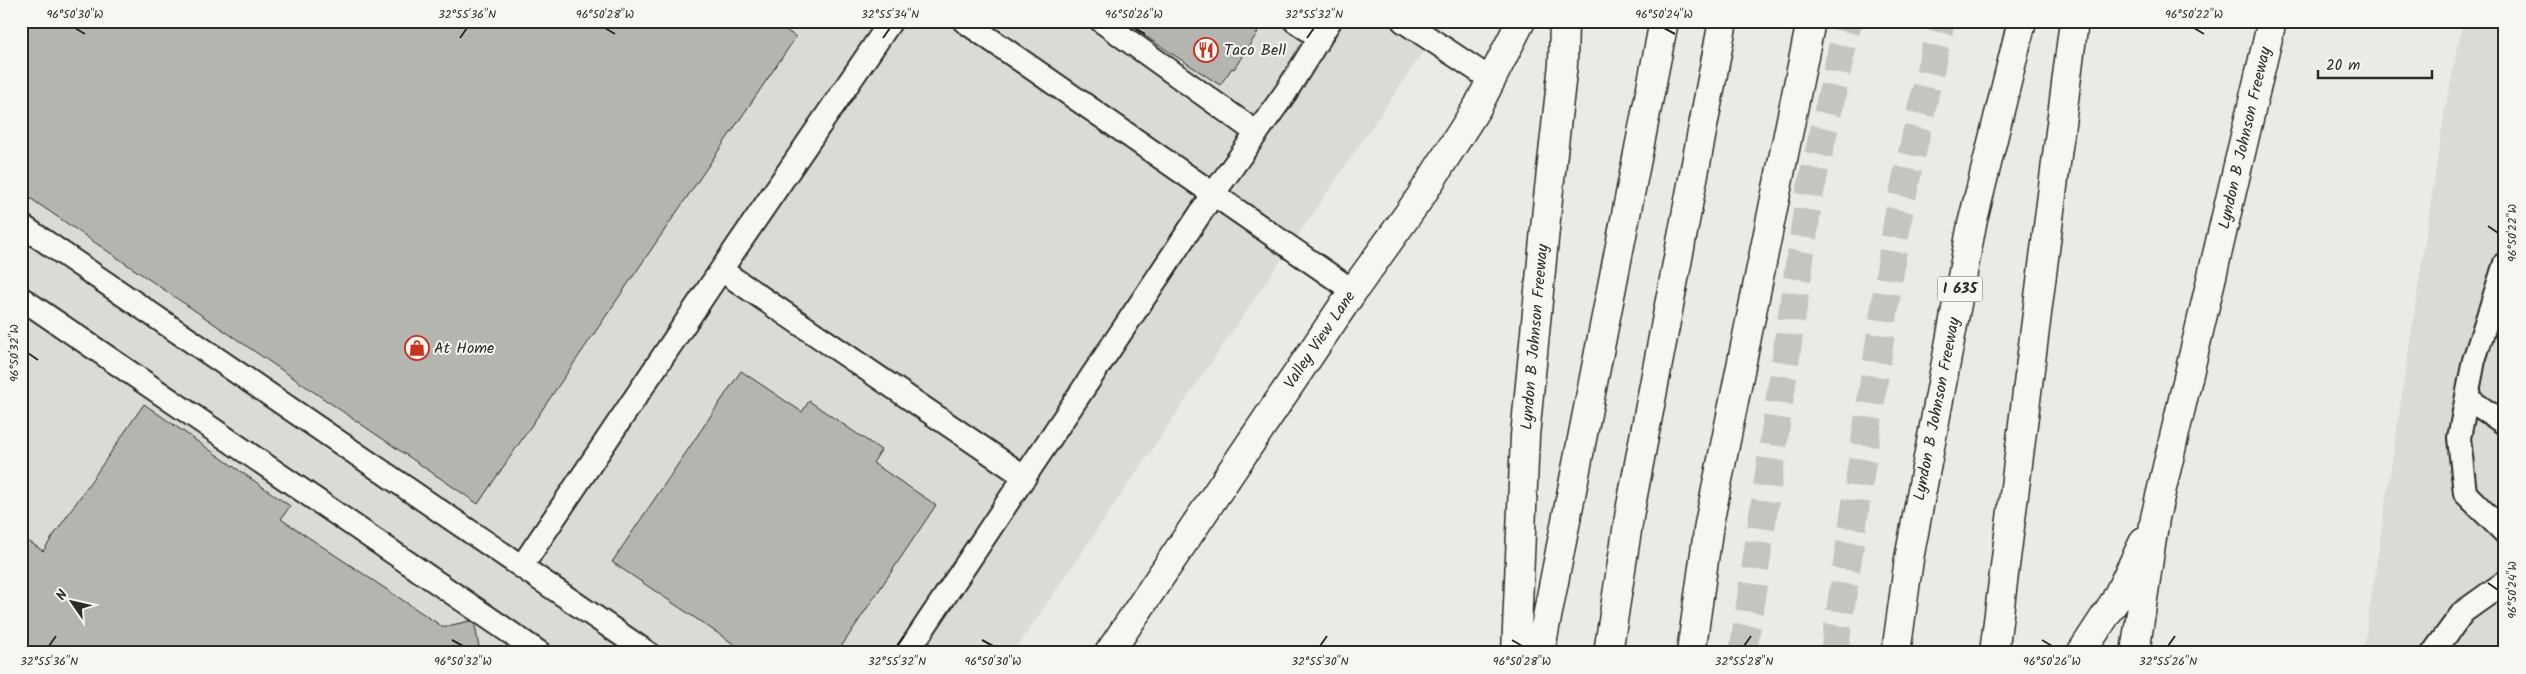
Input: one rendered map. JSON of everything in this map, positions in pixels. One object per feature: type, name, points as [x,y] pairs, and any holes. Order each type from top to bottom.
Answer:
[{"type":"main road","name":"Valley View Lane","points":[[1113,650],[1353,291],[1419,199],[1478,106],[1521,21]]},
{"type":"main road","name":"Lyndon B Johnson Freeway","points":[[1516,653],[1525,436],[1563,64],[1564,21]]},
{"type":"main road","points":[[1540,653],[1664,21]]},
{"type":"main road","points":[[1608,653],[1630,511],[1723,21]]},
{"type":"main road","points":[[1691,653],[1709,524],[1811,21]]},
{"type":"main road","name":"Lyndon B Johnson Freeway","points":[[1896,653],[1909,558],[1972,224],[2022,21]]},
{"type":"main road","points":[[1994,653],[2074,21]]},
{"type":"main road","name":"Lyndon B Johnson Freeway","points":[[2135,653],[2155,518],[2272,21]]},
{"type":"main road","name":"Lyndon B Johnson Freeway","points":[[2081,653],[2115,601],[2155,518]]},
{"type":"lane","points":[[522,566],[890,21]]},
{"type":"lane","points":[[964,21],[1353,291]]},
{"type":"lane","points":[[1101,21],[1257,132]]},
{"type":"lane","points":[[907,653],[1325,29],[1295,21]]},
{"type":"lane","points":[[1403,21],[1492,80]]},
{"type":"lane","points":[[21,225],[648,653]]},
{"type":"lane","points":[[2505,263],[2474,360],[2459,438],[2466,493],[2505,533]]},
{"type":"lane","points":[[721,270],[1025,477]]},
{"type":"lane","points":[[21,298],[540,653]]},
{"type":"lane","points":[[2467,398],[2505,424]]},
{"type":"lane","points":[[2434,653],[2464,612],[2505,582]]},
{"type":"shaded area","points":[[21,21],[1444,21],[1013,653],[21,653]]},
{"type":"shaded area","points":[[2463,21],[2505,21],[2505,653],[2363,653],[2444,116]]},
{"type":"building","name":"At Home","points":[[21,21],[772,21],[796,37],[478,504],[21,192]]},
{"type":"building","name":"Taco Bell","points":[[1122,21],[1242,21],[1258,32],[1234,69],[1232,68],[1220,85]]},
{"type":"building","points":[[741,371],[802,412],[809,401],[881,450],[873,463],[936,505],[837,653],[747,653],[612,562]]},
{"type":"building","points":[[144,404],[290,506],[281,519],[443,627],[474,620],[480,653],[21,653],[21,536],[43,551]]},
{"type":"tunnel","points":[[1743,653],[1809,197],[1848,21]]},
{"type":"tunnel","points":[[1834,653],[1898,217],[1941,21]]},
{"type":"place","name":"Taco Bell","points":[[1206,50]]},
{"type":"place","name":"At Home","points":[[417,348]]}]
